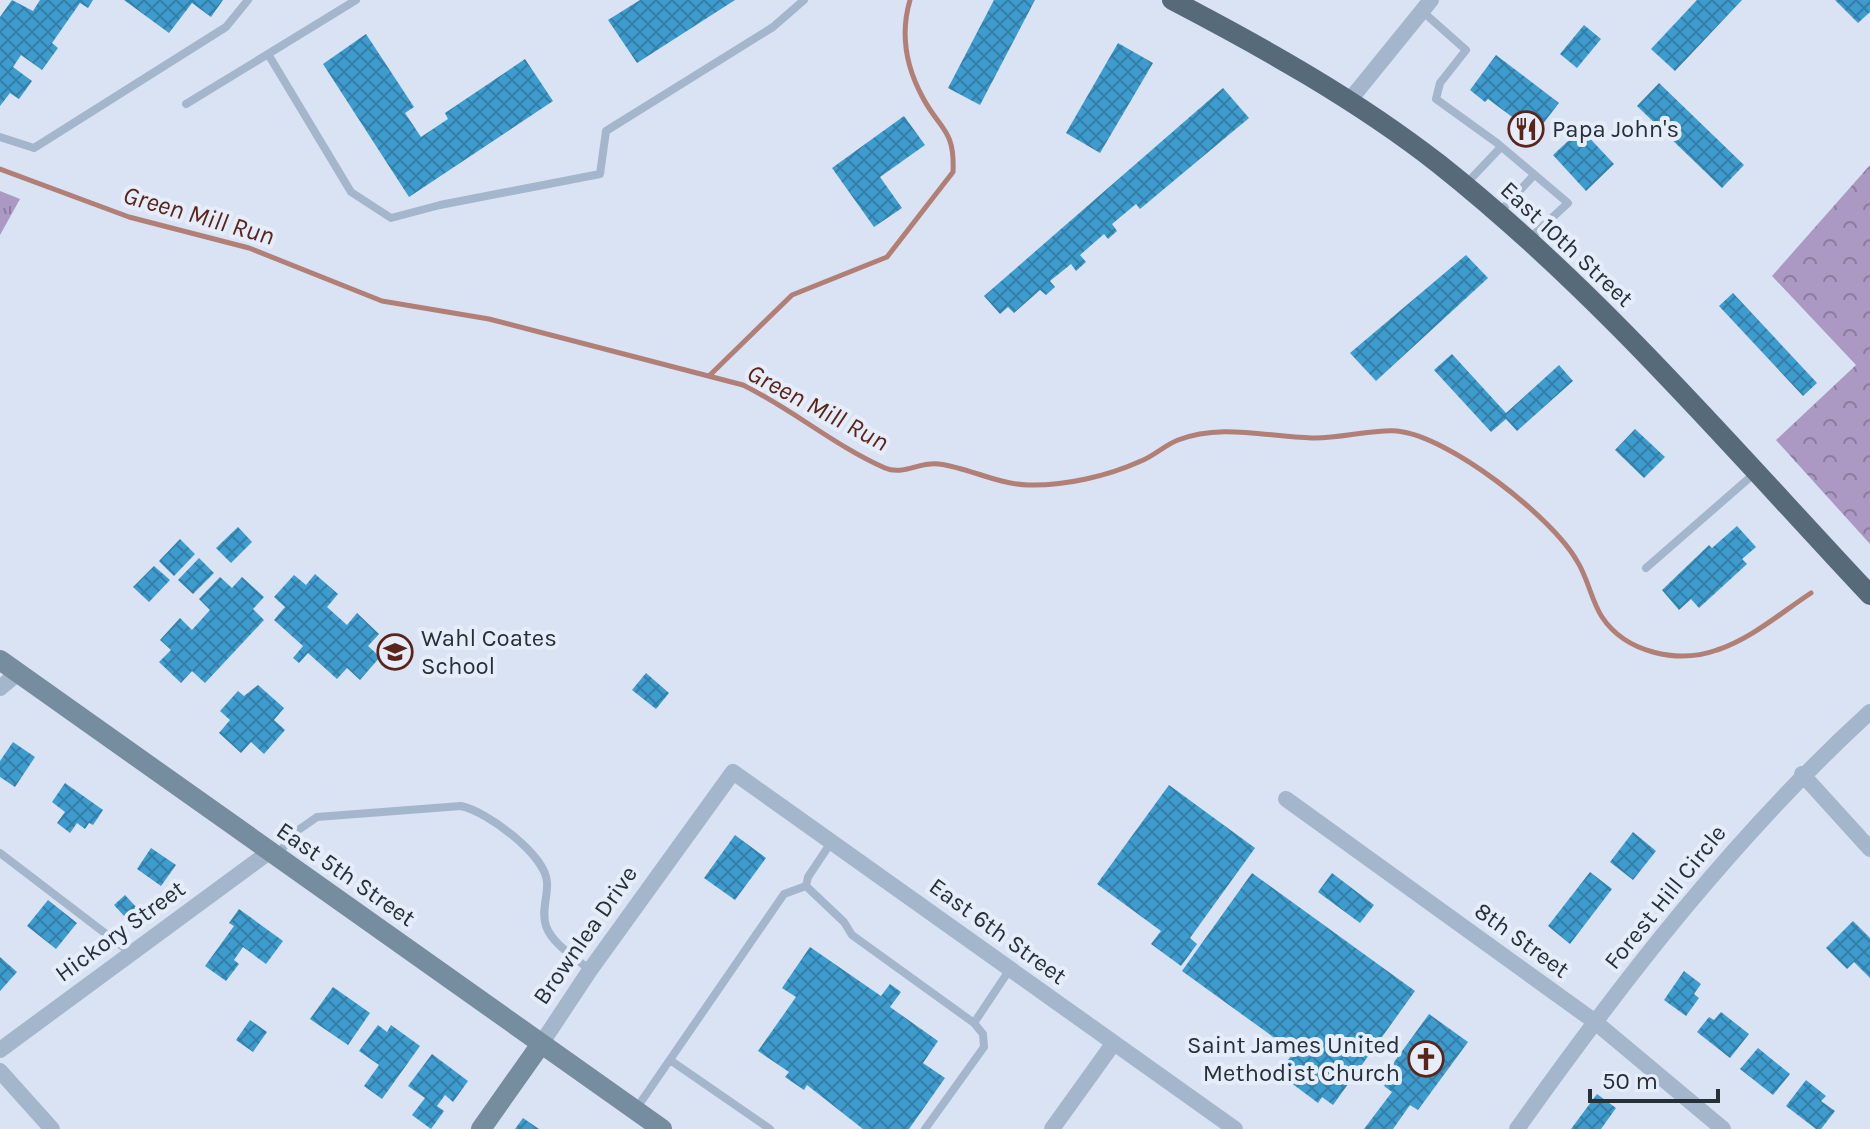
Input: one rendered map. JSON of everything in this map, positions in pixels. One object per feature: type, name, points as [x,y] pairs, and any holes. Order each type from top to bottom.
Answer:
[{"type":"main road","name":"East 10th Street","points":[[1172,0],[1349,101],[1465,185],[1529,240],[1635,343],[1870,595]]},
{"type":"main road","name":"East 5th Street","points":[[0,660],[662,1129]]},
{"type":"main road","name":"Brownlea Drive","points":[[481,1129],[541,1044]]},
{"type":"street","points":[[1349,101],[1427,5]]},
{"type":"street","points":[[0,688],[18,673]]},
{"type":"street","name":"Forest Hill Circle","points":[[1517,1129],[1594,1021],[1761,817],[1802,774],[1870,712]]},
{"type":"street","name":"East 6th Street","points":[[733,772],[1235,1129]]},
{"type":"street","name":"Brownlea Drive","points":[[541,1044],[590,970],[733,772]]},
{"type":"street","points":[[1802,774],[1870,849]]},
{"type":"street","name":"8th Street","points":[[1286,799],[1594,1021],[1723,1129]]},
{"type":"street","name":"Hickory Street","points":[[0,1050],[272,854]]},
{"type":"street","points":[[1052,1129],[1113,1044]]},
{"type":"street","points":[[0,1071],[52,1129]]},
{"type":"lane","points":[[0,137],[34,148],[226,27],[248,0]]},
{"type":"lane","points":[[186,104],[356,0]]},
{"type":"lane","points":[[268,54],[351,192],[391,218],[440,205],[600,174],[606,131],[773,27],[804,0]]},
{"type":"lane","points":[[1427,5],[1466,50],[1440,83],[1436,99],[1501,147],[1568,203],[1529,240]]},
{"type":"lane","points":[[1465,185],[1501,147]]},
{"type":"lane","points":[[1498,214],[1534,175]]},
{"type":"lane","points":[[1646,568],[1756,473]]},
{"type":"lane","points":[[272,854],[317,817],[461,806],[475,809],[533,855],[547,882],[544,915],[547,928],[556,941],[590,970]]},
{"type":"lane","points":[[806,886],[808,877],[833,841]]},
{"type":"lane","points":[[0,853],[131,953]]},
{"type":"lane","points":[[806,886],[844,922],[852,935],[974,1023],[983,1034],[984,1047],[925,1129]]},
{"type":"lane","points":[[635,1110],[784,894],[806,886]]},
{"type":"lane","points":[[974,1023],[1010,969]]},
{"type":"lane","points":[[670,1060],[770,1129]]},
{"type":"green space","points":[[1870,165],[1870,544],[1776,440],[1856,365],[1772,276]]},
{"type":"green space","points":[[0,191],[20,199],[0,235]]},
{"type":"building","points":[[12,0],[33,11],[40,0],[93,0],[88,8],[80,3],[52,43],[58,48],[42,70],[21,55],[13,67],[32,81],[19,99],[10,93],[0,106],[0,17]]},
{"type":"building","points":[[124,0],[223,0],[211,17],[192,3],[169,33]]},
{"type":"building","points":[[640,0],[735,0],[637,63],[608,20]]},
{"type":"building","points":[[994,0],[1035,0],[980,105],[948,88]]},
{"type":"building","points":[[1697,0],[1742,0],[1675,71],[1651,49]]},
{"type":"building","points":[[1835,0],[1870,0],[1870,12],[1858,23]]},
{"type":"building","points":[[1584,25],[1601,39],[1577,68],[1560,54]]},
{"type":"building","points":[[366,34],[414,107],[405,113],[421,137],[448,119],[445,113],[525,59],[553,101],[409,197],[323,64]]},
{"type":"building","points":[[1118,43],[1153,63],[1100,153],[1066,133]]},
{"type":"building","points":[[1496,55],[1559,103],[1532,138],[1516,126],[1519,122],[1470,90]]},
{"type":"building","points":[[1659,83],[1744,165],[1722,188],[1637,106]]},
{"type":"building","points":[[1223,88],[1249,118],[1140,209],[1136,204],[1112,224],[1117,231],[1108,239],[1104,234],[1080,255],[1086,262],[1076,271],[1071,264],[1050,281],[1055,287],[1046,295],[1040,290],[1014,313],[1008,307],[1000,314],[984,296]]},
{"type":"building","points":[[904,116],[925,145],[880,177],[902,208],[874,227],[832,168]]},
{"type":"building","points":[[1581,129],[1614,164],[1586,191],[1553,155]]},
{"type":"building","points":[[1466,255],[1488,278],[1376,381],[1350,353]]},
{"type":"building","points":[[1733,293],[1817,383],[1803,396],[1719,306]]},
{"type":"building","points":[[1452,354],[1506,413],[1559,365],[1573,381],[1517,431],[1506,419],[1491,432],[1434,370]]},
{"type":"building","points":[[1635,429],[1665,457],[1644,478],[1615,450]]},
{"type":"building","points":[[1737,526],[1756,547],[1742,559],[1747,564],[1699,608],[1691,599],[1679,610],[1662,590],[1709,545],[1712,548]]},
{"type":"building","points":[[238,527],[252,542],[231,563],[216,548]]},
{"type":"building","points":[[180,539],[195,554],[174,576],[159,561]]},
{"type":"building","points":[[199,558],[214,573],[193,594],[178,580]]},
{"type":"building","points":[[154,566],[170,580],[149,602],[133,587]]},
{"type":"building","points":[[315,574],[338,594],[327,607],[347,625],[357,613],[379,634],[368,646],[380,657],[360,680],[347,668],[337,679],[308,653],[299,663],[293,658],[303,646],[274,620],[285,607],[274,597],[294,575],[306,585]]},
{"type":"building","points":[[220,577],[232,588],[242,577],[264,597],[253,609],[264,620],[205,683],[192,671],[181,683],[159,662],[171,650],[160,640],[180,618],[192,630],[210,610],[199,599]]},
{"type":"building","points":[[646,673],[669,693],[656,709],[632,690]]},
{"type":"building","points":[[258,685],[284,708],[274,720],[285,730],[264,754],[251,742],[241,753],[219,733],[230,720],[220,711],[238,691],[244,696]]},
{"type":"building","points":[[13,742],[35,757],[15,787],[0,777],[0,761]]},
{"type":"building","points":[[65,783],[103,810],[93,825],[89,823],[85,829],[77,823],[70,833],[57,823],[65,812],[52,802]]},
{"type":"building","points":[[1169,785],[1255,848],[1190,938],[1197,944],[1181,966],[1151,944],[1161,931],[1097,884]]},
{"type":"building","points":[[1633,832],[1656,851],[1633,880],[1610,862]]},
{"type":"building","points":[[735,835],[766,858],[735,900],[704,878]]},
{"type":"building","points":[[151,848],[176,865],[161,886],[137,869]]},
{"type":"building","points":[[1590,872],[1612,889],[1570,944],[1548,926]]},
{"type":"building","points":[[1252,873],[1415,991],[1333,1105],[1322,1097],[1318,1103],[1290,1082],[1294,1076],[1282,1068],[1294,1052],[1182,971]]},
{"type":"building","points":[[1332,873],[1374,905],[1360,923],[1318,892]]},
{"type":"building","points":[[125,895],[137,908],[126,918],[114,905]]},
{"type":"building","points":[[48,900],[77,923],[56,949],[27,926]]},
{"type":"building","points":[[239,909],[283,941],[266,964],[243,947],[234,960],[239,964],[226,981],[205,966],[234,926],[229,923]]},
{"type":"building","points":[[1853,921],[1870,938],[1870,978],[1854,962],[1847,969],[1826,948]]},
{"type":"building","points":[[810,947],[881,996],[890,984],[901,992],[890,1007],[938,1041],[923,1063],[945,1078],[909,1129],[863,1129],[807,1085],[804,1090],[785,1077],[789,1072],[758,1051],[796,997],[782,988]]},
{"type":"building","points":[[0,957],[17,972],[0,991]]},
{"type":"building","points":[[1684,971],[1701,984],[1694,994],[1699,998],[1686,1016],[1664,1000]]},
{"type":"building","points":[[333,987],[370,1013],[348,1045],[310,1019]]},
{"type":"building","points":[[1721,1012],[1749,1034],[1730,1058],[1697,1032],[1709,1017],[1714,1020]]},
{"type":"building","name":"Saint James United Methodist Church","points":[[1429,1014],[1468,1042],[1418,1110],[1410,1105],[1393,1129],[1364,1129],[1392,1092],[1384,1086],[1389,1079],[1384,1076]]},
{"type":"building","points":[[250,1020],[267,1032],[253,1052],[236,1040]]},
{"type":"building","points":[[378,1025],[387,1032],[391,1025],[420,1046],[382,1099],[364,1086],[379,1065],[359,1051]]},
{"type":"building","points":[[1758,1048],[1790,1074],[1773,1095],[1740,1069]]},
{"type":"building","points":[[432,1054],[468,1081],[453,1102],[445,1095],[437,1106],[444,1111],[431,1129],[412,1115],[425,1098],[408,1086]]},
{"type":"building","points":[[1806,1080],[1826,1096],[1821,1101],[1835,1111],[1821,1129],[1816,1129],[1786,1106]]},
{"type":"building","points":[[1597,1094],[1616,1108],[1601,1129],[1571,1129]]},
{"type":"building","points":[[523,1118],[539,1129],[515,1129]]},
{"type":"waterway","points":[[709,376],[792,295],[887,257],[953,172],[949,138],[929,109],[912,74],[905,38],[910,0]]},
{"type":"waterway","name":"Green Mill Run","points":[[0,169],[129,217],[249,248],[382,301],[489,319],[743,385],[849,449],[892,470],[939,464],[1005,482],[1042,485],[1071,482],[1115,471],[1146,459],[1178,440],[1211,432],[1312,438],[1397,431],[1419,436],[1444,447],[1497,481],[1546,523],[1577,561],[1598,610],[1612,629],[1639,647],[1654,652],[1686,656],[1717,650],[1754,632],[1811,593]]},
{"type":"place","name":"Papa John's","points":[[1526,129]]},
{"type":"place","name":"Wahl Coates School","points":[[395,652]]},
{"type":"place","name":"Saint James United Methodist Church","points":[[1426,1059]]}]
